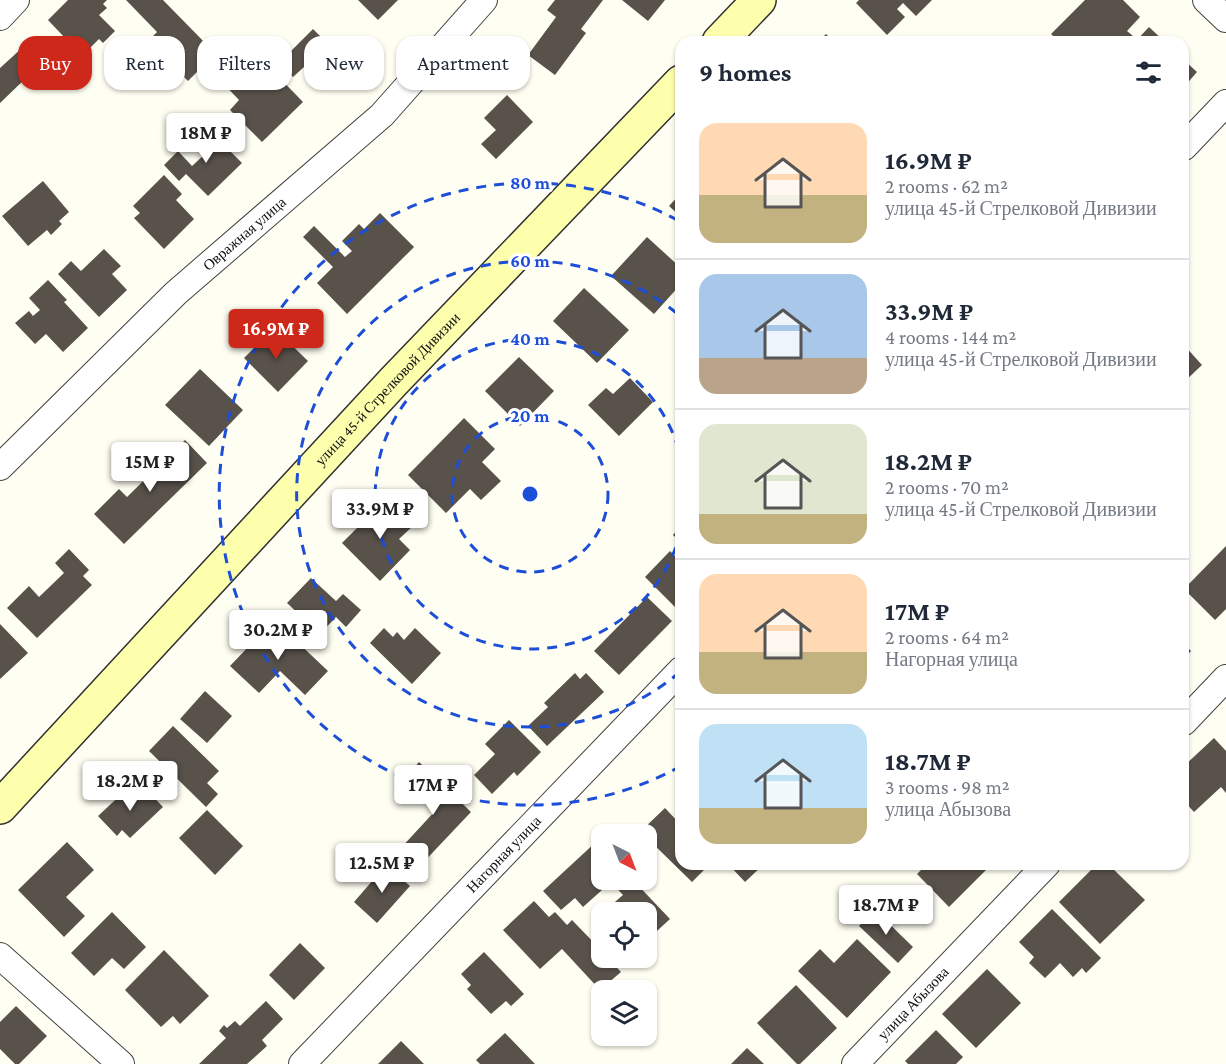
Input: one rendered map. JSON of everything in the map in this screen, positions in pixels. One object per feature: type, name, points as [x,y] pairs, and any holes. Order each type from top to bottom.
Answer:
[{"type":"main road","points":[[725,36],[759,0]]},
{"type":"main road","name":"улица 45-й Стрелковой Дивизии","points":[[0,807],[394,381],[675,88]]},
{"type":"street","points":[[0,17],[16,0]]},
{"type":"street","name":"Овражная улица","points":[[0,467],[176,293],[382,115],[484,0]]},
{"type":"street","points":[[1206,0],[1226,19]]},
{"type":"street","points":[[1189,142],[1226,103]]},
{"type":"street","name":"Нагорная улица","points":[[302,1064],[675,676]]},
{"type":"street","points":[[1189,717],[1226,678]]},
{"type":"street","name":"улица Абызова","points":[[855,1064],[1041,870]]},
{"type":"street","points":[[0,956],[121,1064]]},
{"type":"building","points":[[68,0],[107,0],[103,4],[107,8],[99,15],[115,31],[110,36],[104,36],[103,43],[99,39],[92,46],[92,36],[63,36],[48,20]]},
{"type":"building","points":[[126,0],[163,0],[198,36],[197,72],[188,81],[185,78],[185,36],[153,36],[157,32]]},
{"type":"building","points":[[358,0],[398,0],[378,20]]},
{"type":"building","points":[[555,0],[603,0],[581,29],[586,33],[555,75],[530,56],[530,52],[556,17],[547,10]]},
{"type":"building","points":[[622,0],[665,0],[648,21]]},
{"type":"building","points":[[859,0],[932,0],[916,16],[903,3],[897,9],[905,17],[887,35],[856,3]]},
{"type":"building","points":[[1085,0],[1123,0],[1140,17],[1127,31],[1133,36],[1053,36],[1051,34]]},
{"type":"building","points":[[1149,27],[1159,36],[1141,36]]},
{"type":"building","points":[[313,29],[320,36],[306,36]]},
{"type":"building","points":[[304,38],[304,67],[293,77],[292,76],[292,50]]},
{"type":"building","points":[[18,52],[18,86],[0,103],[0,68]]},
{"type":"building","points":[[1189,65],[1197,72],[1189,81]]},
{"type":"building","points":[[229,90],[291,90],[303,102],[262,142],[230,110],[239,100]]},
{"type":"building","points":[[507,95],[533,122],[496,159],[481,144],[496,130],[484,118]]},
{"type":"building","points":[[210,131],[242,163],[208,196],[186,174],[179,181],[164,165],[178,151],[192,166],[204,155],[194,146]]},
{"type":"building","points":[[164,175],[182,194],[176,200],[194,219],[164,249],[134,218],[140,213],[133,206]]},
{"type":"building","points":[[43,181],[69,212],[59,221],[62,224],[51,235],[47,230],[28,246],[2,216]]},
{"type":"building","points":[[675,200],[675,212],[669,206]]},
{"type":"building","points":[[380,213],[414,247],[347,314],[317,283],[333,267],[303,237],[314,226],[345,257],[352,251],[342,241],[359,224],[364,229]]},
{"type":"building","points":[[647,237],[675,263],[675,291],[654,314],[611,276]]},
{"type":"building","points":[[104,249],[121,266],[112,274],[127,290],[99,317],[58,274],[71,261],[81,271]]},
{"type":"building","points":[[48,280],[88,328],[63,352],[46,334],[35,344],[15,323],[29,311],[33,316],[40,310],[29,298]]},
{"type":"building","points":[[584,288],[629,330],[597,363],[553,321]]},
{"type":"building","points":[[274,328],[308,361],[278,392],[244,358]]},
{"type":"building","points":[[1189,351],[1202,365],[1189,377]]},
{"type":"building","points":[[519,357],[554,391],[520,426],[485,391]]},
{"type":"building","points":[[200,369],[243,410],[209,446],[165,405]]},
{"type":"building","points":[[630,378],[653,402],[619,436],[588,405],[606,388],[613,394]]},
{"type":"building","points":[[464,418],[495,449],[482,462],[501,481],[481,500],[470,489],[446,513],[408,475]]},
{"type":"building","points":[[185,440],[207,463],[124,544],[94,514],[119,489],[127,497]]},
{"type":"building","points":[[387,498],[414,525],[399,539],[410,550],[380,581],[342,543]]},
{"type":"building","points":[[1226,546],[1226,609],[1215,620],[1189,594],[1189,584]]},
{"type":"building","points":[[69,549],[89,570],[83,576],[92,585],[37,638],[7,608],[29,586],[39,597],[64,573],[55,563]]},
{"type":"building","points":[[670,551],[675,556],[675,607],[645,577]]},
{"type":"building","points":[[311,578],[336,601],[343,594],[361,610],[346,627],[336,617],[320,634],[287,603]]},
{"type":"building","points":[[647,597],[672,621],[619,675],[594,651]]},
{"type":"building","points":[[274,620],[328,671],[305,695],[280,671],[259,693],[230,666]]},
{"type":"building","points":[[0,624],[28,653],[0,679]]},
{"type":"building","points":[[384,628],[393,637],[397,632],[404,640],[415,628],[441,653],[412,684],[370,643]]},
{"type":"building","points":[[575,673],[580,679],[586,673],[604,692],[547,746],[528,726],[548,707],[544,703]]},
{"type":"building","points":[[205,691],[232,716],[207,743],[180,719]]},
{"type":"building","points":[[509,720],[541,752],[517,776],[514,772],[492,794],[474,775],[495,754],[485,744]]},
{"type":"building","points":[[173,726],[219,771],[207,783],[218,794],[206,807],[149,751]]},
{"type":"building","points":[[1214,738],[1226,751],[1226,793],[1221,787],[1194,812],[1189,806],[1189,761]]},
{"type":"building","points":[[419,762],[471,812],[418,868],[399,850],[436,810],[404,779]]},
{"type":"building","points":[[128,788],[136,796],[145,788],[163,807],[130,838],[122,830],[117,836],[98,816]]},
{"type":"building","points":[[665,808],[675,819],[675,865],[657,848],[657,824],[648,824]]},
{"type":"building","points":[[207,810],[243,846],[215,875],[179,838]]},
{"type":"building","points":[[67,842],[94,870],[66,897],[85,916],[64,937],[18,890]]},
{"type":"building","points":[[591,847],[591,890],[602,890],[583,907],[575,898],[561,910],[543,891]]},
{"type":"building","points":[[386,865],[410,886],[377,923],[354,902]]},
{"type":"building","points":[[680,870],[704,870],[692,882]]},
{"type":"building","points":[[734,870],[758,870],[745,882]]},
{"type":"building","points":[[921,870],[986,870],[949,907],[917,874]]},
{"type":"building","points":[[1091,870],[1114,870],[1145,900],[1100,944],[1059,902]]},
{"type":"building","points":[[618,890],[642,890],[654,902],[615,902],[623,895]]},
{"type":"building","points":[[534,901],[549,917],[555,912],[567,925],[572,920],[591,940],[591,968],[617,968],[621,972],[612,980],[591,980],[562,949],[540,969],[503,930]]},
{"type":"building","points":[[657,905],[670,919],[657,931]]},
{"type":"building","points":[[1052,909],[1101,958],[1086,973],[1082,968],[1073,977],[1060,963],[1045,978],[1029,963],[1034,957],[1019,942]]},
{"type":"building","points":[[875,910],[913,947],[898,963],[859,926]]},
{"type":"building","points":[[112,912],[146,947],[124,969],[112,958],[94,976],[71,953]]},
{"type":"building","points":[[857,939],[891,972],[847,1018],[798,971],[820,949],[834,963]]},
{"type":"building","points":[[300,943],[325,968],[294,1000],[269,975]]},
{"type":"building","points":[[164,950],[209,996],[180,1024],[173,1016],[161,1027],[125,990]]},
{"type":"building","points":[[484,952],[524,994],[511,1006],[506,1001],[491,1014],[467,989],[471,985],[461,974]]},
{"type":"building","points":[[987,969],[1021,1003],[976,1048],[942,1014]]},
{"type":"building","points":[[796,985],[837,1028],[800,1064],[797,1064],[757,1023]]},
{"type":"building","points":[[266,1001],[283,1019],[262,1040],[267,1046],[247,1064],[199,1064],[226,1038],[219,1031],[224,1025],[227,1028],[235,1021],[240,1026]]},
{"type":"building","points":[[16,1006],[47,1036],[19,1064],[15,1064],[0,1049],[0,1022]]},
{"type":"building","points":[[936,1030],[963,1057],[956,1064],[908,1064],[905,1061]]},
{"type":"building","points":[[505,1033],[535,1064],[480,1064],[476,1060]]},
{"type":"building","points":[[401,1041],[424,1064],[378,1064]]},
{"type":"building","points":[[747,1048],[764,1064],[731,1064]]}]
